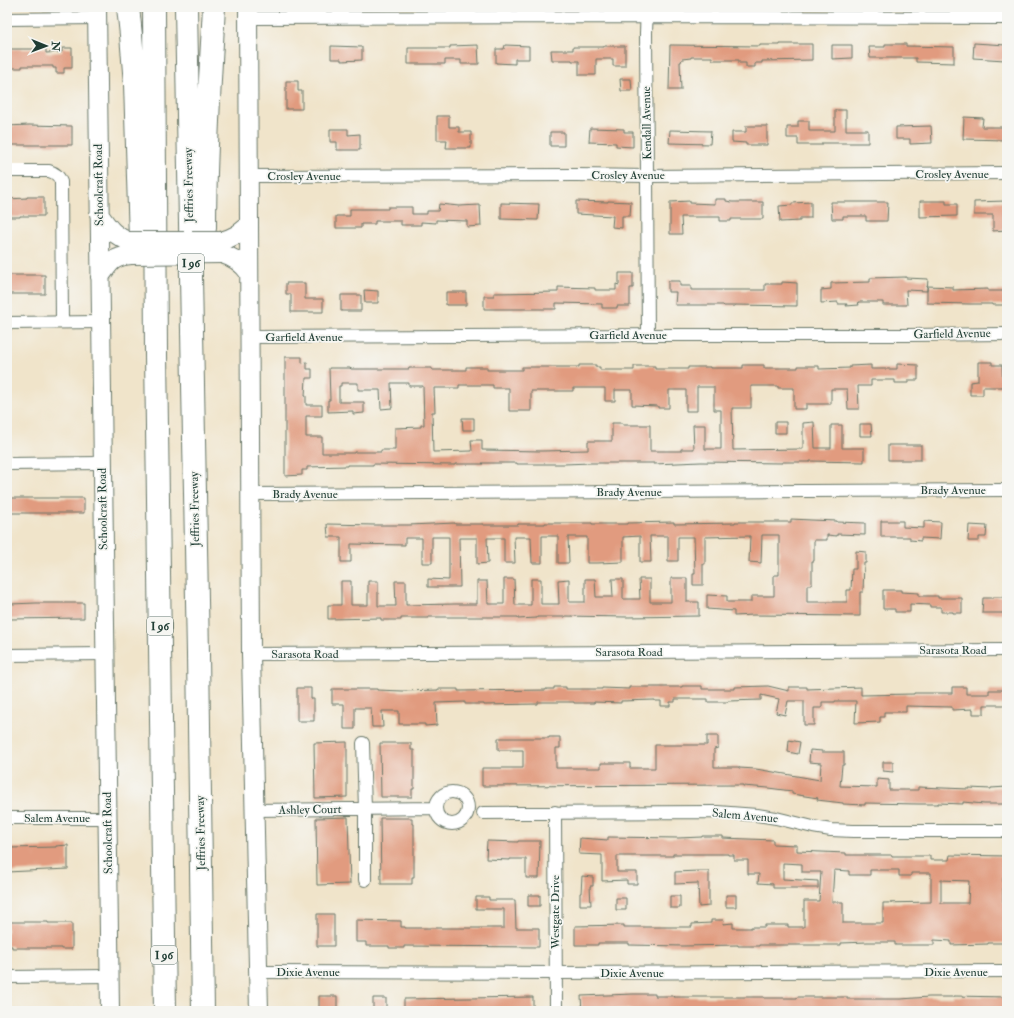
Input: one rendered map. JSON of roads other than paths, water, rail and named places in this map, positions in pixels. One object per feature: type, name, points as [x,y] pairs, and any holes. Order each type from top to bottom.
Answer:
[{"type":"highway","points":[[128,7],[135,84],[141,287],[156,354]]},
{"type":"highway","name":"I 96","points":[[154,7],[156,354],[165,1011]]},
{"type":"highway","name":"Jeffries Freeway","points":[[186,7],[196,518],[203,1011]]},
{"type":"highway","points":[[196,518],[206,382],[204,229],[205,182],[214,7]]},
{"type":"highway","points":[[152,1011],[163,899]]},
{"type":"highway","points":[[202,950],[209,1011]]},
{"type":"main road","points":[[248,12],[251,654],[259,1011]]},
{"type":"main road","name":"Schoolcraft Road","points":[[97,13],[110,1011]]},
{"type":"main road","points":[[99,214],[115,235],[121,238],[130,248]]},
{"type":"main road","points":[[221,248],[249,224]]},
{"type":"main road","points":[[100,277],[109,264],[130,248],[221,248],[244,266],[250,273]]},
{"type":"street","points":[[248,12],[646,12],[1007,18]]},
{"type":"street","name":"Kendall Avenue","points":[[646,12],[648,335]]},
{"type":"street","points":[[7,19],[97,13]]},
{"type":"street","points":[[7,171],[49,171],[53,172],[60,178],[62,322]]},
{"type":"street","name":"Crosley Avenue","points":[[249,176],[647,176],[1007,173]]},
{"type":"street","points":[[7,323],[101,322]]},
{"type":"street","name":"Garfield Avenue","points":[[249,337],[1007,334]]},
{"type":"street","points":[[7,464],[102,463]]},
{"type":"street","name":"Brady Avenue","points":[[250,494],[1007,490]]},
{"type":"street","name":"Sarasota Road","points":[[251,654],[1007,650]]},
{"type":"street","points":[[7,655],[105,654]]},
{"type":"street","points":[[363,743],[365,880]]},
{"type":"street","name":"Ashley Court","points":[[254,810],[436,808]]},
{"type":"street","name":"Westgate Drive","points":[[555,812],[556,1011]]},
{"type":"street","name":"Salem Avenue","points":[[483,813],[717,812],[756,815],[813,827],[845,831],[1007,831]]},
{"type":"street","name":"Salem Avenue","points":[[7,818],[108,818]]},
{"type":"street","name":"Dixie Avenue","points":[[258,972],[556,973],[1007,971]]},
{"type":"street","points":[[7,976],[109,976]]}]
